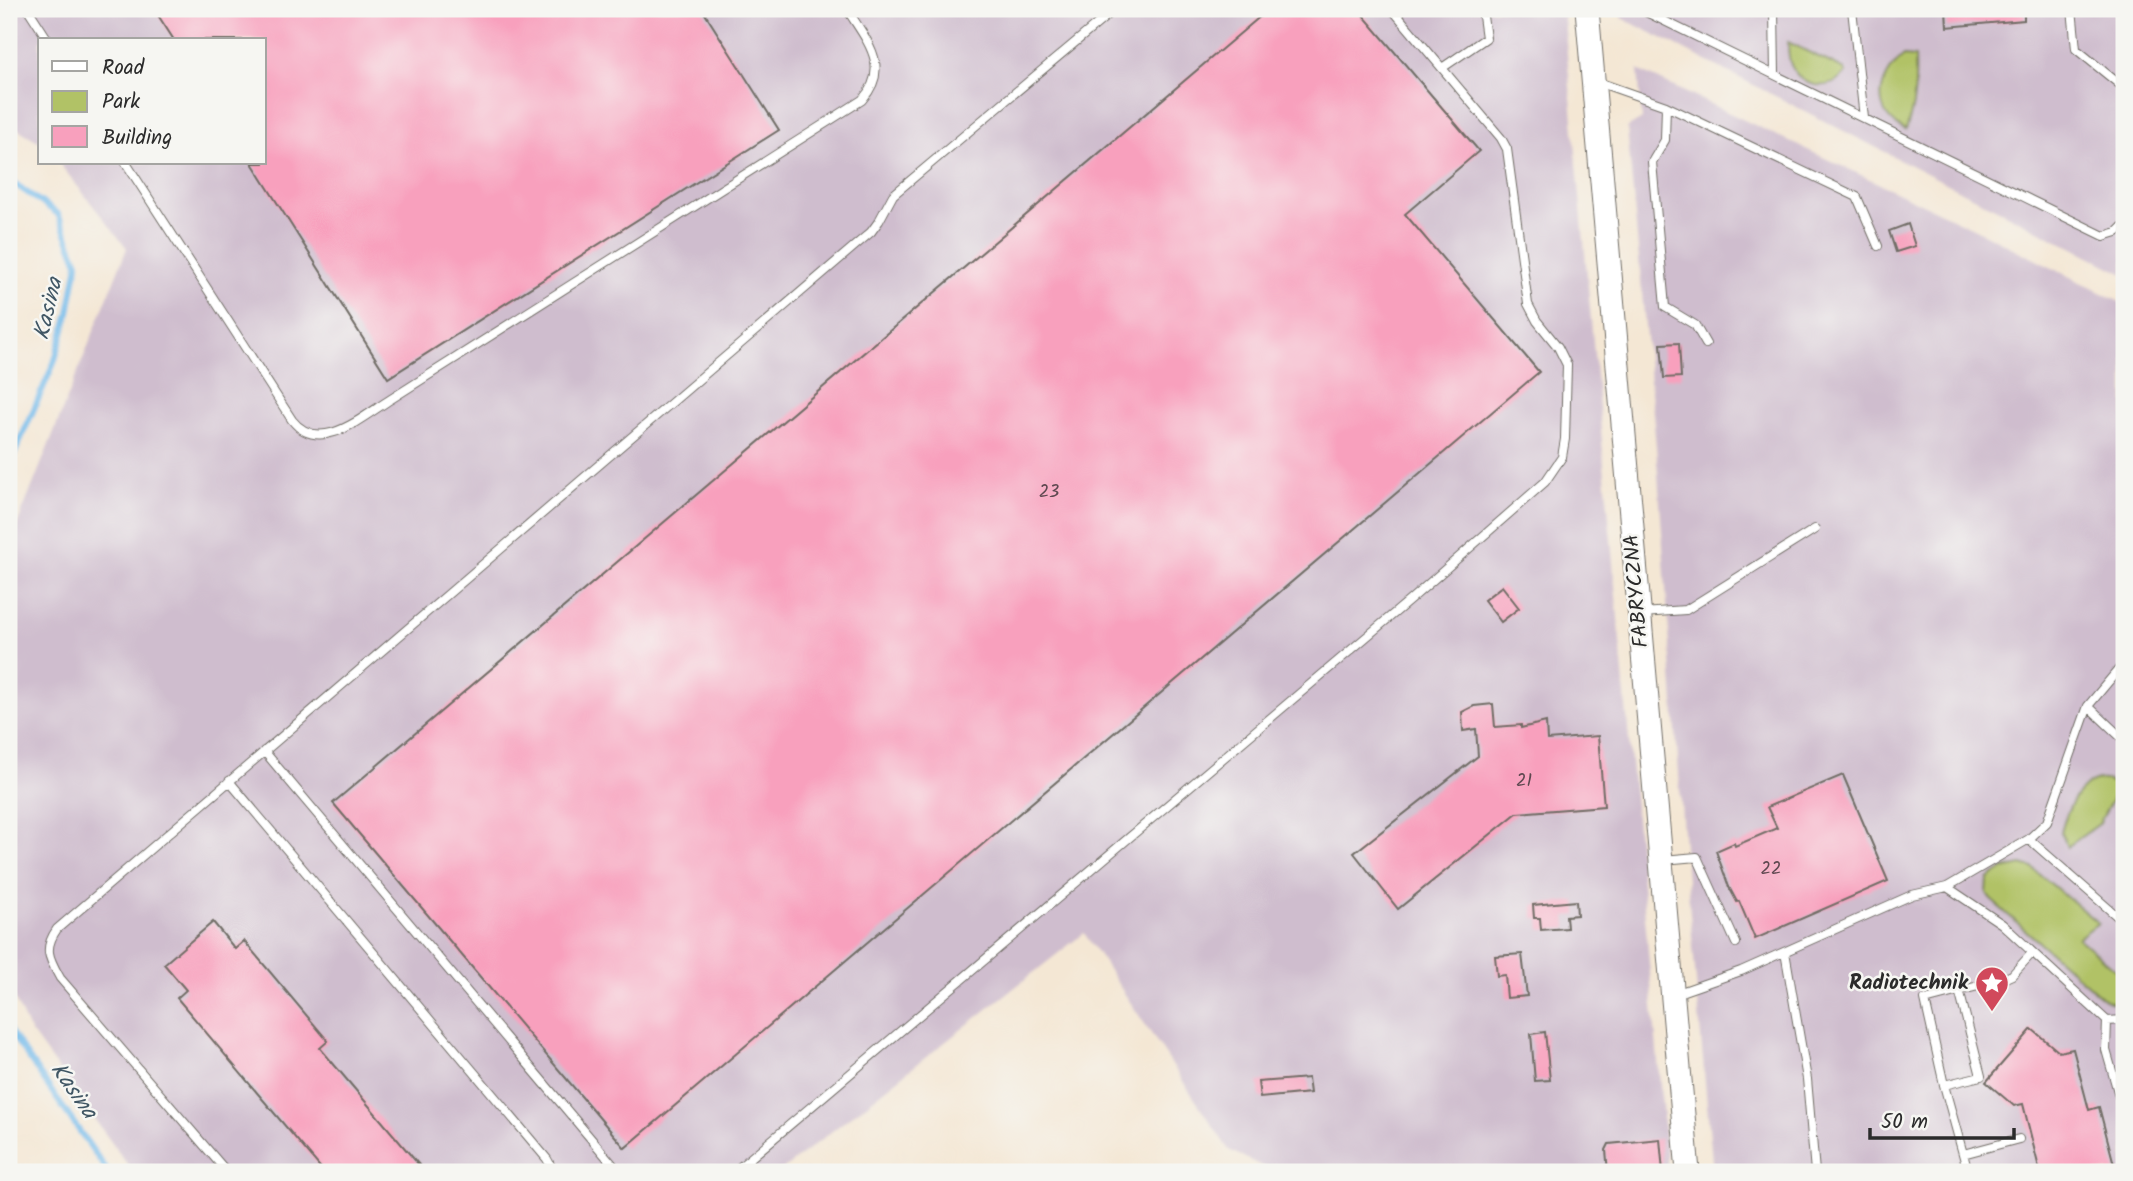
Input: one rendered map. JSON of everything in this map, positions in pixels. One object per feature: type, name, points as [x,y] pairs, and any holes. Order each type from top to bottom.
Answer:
[{"type":"main road","name":"FABRYCZNA","points":[[1587,9],[1623,450],[1688,1172]]},
{"type":"lane","points":[[28,9],[47,38]]},
{"type":"lane","points":[[127,164],[292,421],[305,431],[327,435],[340,430],[402,392],[862,100],[874,85],[876,67],[871,48],[847,9]]},
{"type":"lane","points":[[227,1172],[60,978],[50,959],[48,942],[57,929],[871,232],[893,195],[1115,9]]},
{"type":"lane","points":[[734,1172],[1478,542],[1557,468],[1565,439],[1567,365],[1558,347],[1537,321],[1528,304],[1508,154],[1501,138],[1392,9]]},
{"type":"lane","points":[[1442,68],[1486,38],[1482,9]]},
{"type":"lane","points":[[1645,9],[1646,12],[2104,236],[2117,232],[2124,225]]},
{"type":"lane","points":[[1774,9],[1775,75]]},
{"type":"lane","points":[[1852,9],[1864,118]]},
{"type":"lane","points":[[2071,9],[2076,49],[2124,88]]},
{"type":"lane","points":[[1593,80],[1666,106],[1857,197],[1878,246]]},
{"type":"lane","points":[[1666,106],[1665,140],[1652,162],[1665,307],[1695,325],[1706,344]]},
{"type":"lane","points":[[1639,613],[1686,610],[1815,529]]},
{"type":"lane","points":[[1672,995],[1741,971],[1912,895],[1947,887],[2029,839],[2047,822],[2088,706],[2124,663]]},
{"type":"lane","points":[[2088,706],[2124,740]]},
{"type":"lane","points":[[264,751],[619,1172]]},
{"type":"lane","points":[[229,781],[547,1159],[554,1172]]},
{"type":"lane","points":[[2029,839],[2118,917],[2124,912]]},
{"type":"lane","points":[[1660,860],[1697,857],[1736,943]]},
{"type":"lane","points":[[1947,887],[2002,925],[2107,1021],[2124,1020]]},
{"type":"lane","points":[[1785,952],[1807,1079],[1815,1172]]},
{"type":"lane","points":[[1968,1172],[1944,1086],[1925,1000],[2012,975],[2032,953]]},
{"type":"lane","points":[[1944,1086],[1981,1076],[1959,990]]},
{"type":"lane","points":[[2107,1021],[2106,1050],[2124,1113]]},
{"type":"lane","points":[[1963,1154],[2019,1139]]},
{"type":"shaded area","points":[[9,9],[1563,9],[1668,1172],[1274,1172],[1229,1150],[1084,933],[780,1172],[133,1172],[28,1028],[9,986],[9,545],[127,248],[60,164],[266,164],[266,38],[38,38],[38,141],[9,124]]},
{"type":"shaded area","points":[[1621,9],[2124,9],[2124,274],[1622,18]]},
{"type":"shaded area","points":[[1638,70],[1971,227],[2124,304],[2124,1172],[1713,1172],[1684,846],[1656,446],[1627,128],[1642,119]]},
{"type":"green space","points":[[1788,42],[1845,70],[1846,73],[1832,83],[1809,83],[1796,73],[1791,65]]},
{"type":"green space","points":[[1904,56],[1915,57],[1913,103],[1906,130],[1887,115],[1881,95],[1888,74]]},
{"type":"green space","points":[[2098,780],[2105,780],[2119,787],[2099,824],[2067,847],[2061,832],[2070,808],[2084,788]]},
{"type":"green space","points":[[2022,865],[2032,868],[2098,923],[2078,938],[2124,977],[2124,1007],[2107,1001],[2097,993],[1990,899],[1987,893],[1988,879],[2003,869]]},
{"type":"building","points":[[154,9],[702,9],[779,130],[388,378],[253,164],[266,164],[266,38],[173,38]]},
{"type":"building","points":[[1269,9],[1358,9],[1479,151],[1405,214],[1539,372],[625,1148],[333,803]]},
{"type":"building","points":[[1946,9],[2024,9],[2024,20],[1947,27]]},
{"type":"building","points":[[1908,224],[1915,246],[1896,252],[1889,231]]},
{"type":"building","points":[[1679,343],[1681,377],[1664,378],[1661,344]]},
{"type":"building","points":[[1502,586],[1519,608],[1501,622],[1484,600]]},
{"type":"building","points":[[1493,704],[1495,727],[1521,725],[1521,728],[1546,722],[1547,740],[1598,736],[1604,806],[1517,813],[1398,909],[1354,853],[1478,756],[1476,729],[1463,731],[1462,712],[1474,706]]},
{"type":"building","points":[[1843,775],[1888,881],[1755,939],[1739,901],[1737,902],[1729,887],[1716,851],[1777,828],[1767,807]]},
{"type":"building","points":[[1576,901],[1577,915],[1566,916],[1567,928],[1541,930],[1540,918],[1534,918],[1533,905]]},
{"type":"building","points":[[213,922],[235,949],[244,941],[328,1041],[320,1048],[425,1172],[324,1172],[177,998],[186,990],[164,964]]},
{"type":"building","points":[[1522,954],[1527,996],[1507,998],[1505,975],[1497,976],[1495,956]]},
{"type":"building","points":[[2032,1029],[2059,1052],[2073,1049],[2089,1110],[2099,1107],[2116,1172],[2040,1172],[2023,1104],[2014,1106],[1986,1082]]},
{"type":"building","points":[[1545,1032],[1550,1080],[1535,1081],[1531,1034]]},
{"type":"building","points":[[1308,1078],[1310,1093],[1260,1098],[1258,1082]]},
{"type":"building","points":[[1660,1139],[1663,1172],[1608,1172],[1606,1150],[1609,1144]]},
{"type":"waterway","name":"Kasina","points":[[9,180],[58,214],[78,263],[69,313],[54,363],[9,466]]},
{"type":"waterway","name":"Kasina","points":[[9,1030],[108,1172]]},
{"type":"place","name":"Radiotechnik","points":[[1992,1013]]}]
